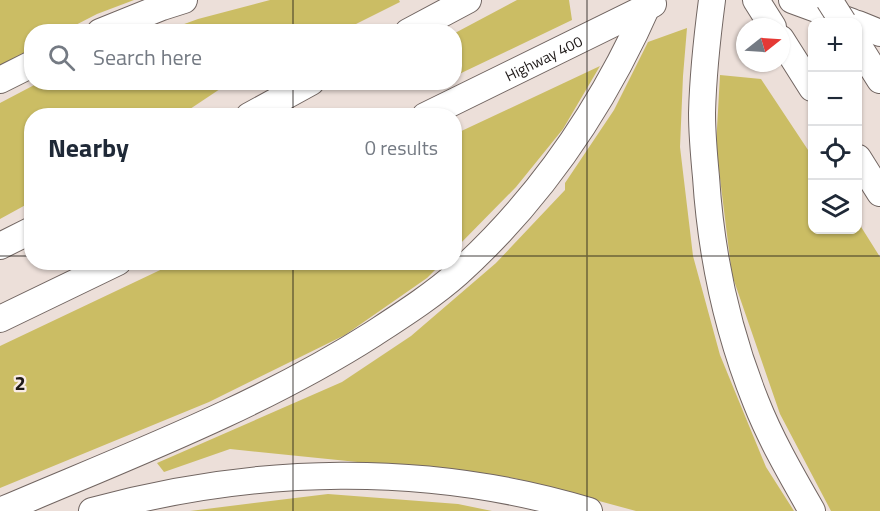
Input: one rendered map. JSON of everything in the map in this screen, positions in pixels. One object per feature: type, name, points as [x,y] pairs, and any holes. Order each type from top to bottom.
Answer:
[{"type":"highway","points":[[120,24],[184,0]]},
{"type":"highway","points":[[422,24],[468,0]]},
{"type":"highway","points":[[462,269],[509,221],[580,132],[608,88],[650,0]]},
{"type":"highway","name":"Highway 400","points":[[441,108],[662,0]]},
{"type":"highway","points":[[712,0],[705,57],[702,115],[711,233],[720,286],[733,338],[756,404],[812,511]]},
{"type":"highway","points":[[756,0],[768,18]]},
{"type":"highway","points":[[792,0],[842,18]]},
{"type":"highway","points":[[829,0],[840,18]]},
{"type":"highway","points":[[862,26],[880,33]]},
{"type":"highway","points":[[862,51],[880,80]]},
{"type":"highway","points":[[790,53],[808,80]]},
{"type":"highway","points":[[0,80],[24,68]]},
{"type":"highway","points":[[264,108],[296,90]]},
{"type":"highway","points":[[862,164],[880,193]]},
{"type":"highway","points":[[0,246],[24,234]]},
{"type":"highway","points":[[0,319],[101,270]]},
{"type":"highway","points":[[0,511],[221,416],[289,383],[352,347],[408,311],[461,270]]},
{"type":"highway","points":[[92,511],[237,481],[333,475],[422,478],[507,489],[589,511]]},
{"type":"shaded area","points":[[0,0],[134,0],[78,24],[24,24],[24,53],[0,65]]},
{"type":"shaded area","points":[[270,0],[399,0],[400,2],[356,24],[184,24]]},
{"type":"shaded area","points":[[517,0],[569,0],[572,20],[462,73],[462,29]]},
{"type":"shaded area","points":[[687,28],[680,147],[693,256],[720,355],[766,467],[794,511],[636,511],[514,478],[230,449],[164,472],[157,463],[342,382],[411,336],[496,263],[565,190],[565,183],[614,110],[648,42]]},
{"type":"shaded area","points":[[600,66],[563,129],[516,187],[462,242],[462,131]]},
{"type":"shaded area","points":[[720,75],[761,79],[808,150],[808,234],[862,234],[862,228],[880,257],[880,511],[831,511],[780,414],[732,275],[716,146]]},
{"type":"shaded area","points":[[25,90],[218,90],[192,108],[24,108],[24,206],[0,219],[0,103]]},
{"type":"shaded area","points":[[160,270],[435,270],[427,278],[345,335],[209,402],[0,488],[0,346]]},
{"type":"shaded area","points":[[328,494],[458,504],[492,511],[190,511]]}]
